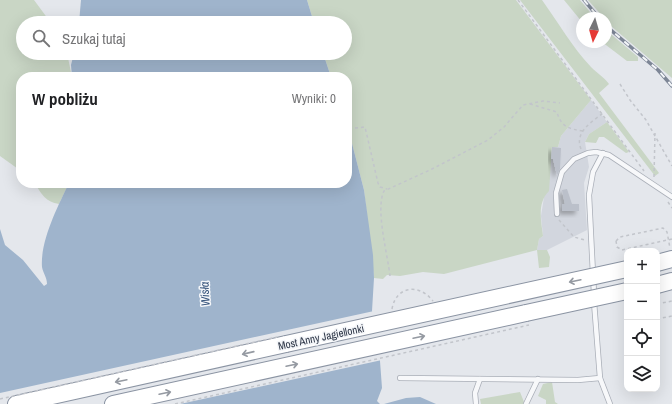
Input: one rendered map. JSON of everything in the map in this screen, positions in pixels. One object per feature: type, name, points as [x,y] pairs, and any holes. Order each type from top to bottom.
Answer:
[{"type":"highway","points":[[660,261],[671,254]]},
{"type":"highway","name":"Most Anny Jagiellonki","points":[[16,404],[624,270]]},
{"type":"highway","points":[[660,284],[672,281]]},
{"type":"highway","name":"Most Anny Jagiellonki","points":[[113,404],[624,292]]},
{"type":"lane","points":[[557,214],[556,193],[560,177],[570,162],[584,154],[596,152],[609,155],[672,197]]},
{"type":"lane","points":[[603,153],[593,172],[590,182],[589,196],[595,330],[600,378],[610,404]]},
{"type":"lane","points":[[400,378],[600,378]]},
{"type":"lane","points":[[476,404],[475,393],[480,379]]},
{"type":"lane","points":[[526,404],[538,379]]},
{"type":"path","points":[[518,0],[603,113],[646,174]]},
{"type":"path","points":[[620,84],[655,133],[672,166]]},
{"type":"path","points":[[390,276],[382,218],[382,198],[387,189],[430,170],[488,140],[504,127],[521,106],[543,100],[560,103]]},
{"type":"path","points":[[530,104],[557,112],[559,120],[567,128],[583,131]]},
{"type":"path","points":[[584,154],[580,144],[583,131],[585,127],[603,113]]},
{"type":"path","points":[[355,128],[365,127],[378,184],[387,189]]},
{"type":"path","points":[[655,133],[654,182],[657,187]]},
{"type":"path","points":[[557,214],[560,223],[574,236],[592,242]]},
{"type":"path","points":[[671,254],[669,243],[668,238],[667,232],[663,228],[620,237],[615,243],[617,247],[622,250],[663,242],[668,240],[672,239]]},
{"type":"path","points":[[392,310],[394,300],[398,295],[403,291],[415,289],[428,294],[434,303]]},
{"type":"path","points":[[660,303],[672,301]]},
{"type":"path","points":[[660,318],[672,316]]},
{"type":"path","points":[[175,404],[536,323]]},
{"type":"shaded area","points":[[591,100],[607,122],[589,134],[585,142],[589,167],[584,183],[587,230],[547,250],[537,250],[539,239],[543,236],[541,216],[552,147],[558,147],[561,136]]},
{"type":"green space","points":[[0,0],[34,0],[46,16],[16,16],[16,60],[68,60],[71,72],[16,72],[16,167],[0,156]]},
{"type":"green space","points":[[307,0],[516,0],[591,100],[561,136],[558,147],[552,147],[549,191],[541,206],[543,236],[539,239],[537,250],[444,274],[423,272],[400,276],[387,275],[383,279],[374,278],[364,190],[352,143],[352,72],[329,72],[325,60],[352,60],[352,16],[312,16]]},
{"type":"green space","points":[[520,0],[542,0],[578,51],[591,67],[609,84],[599,93],[659,173],[655,176]]},
{"type":"green space","points":[[564,0],[580,0],[590,12],[576,12],[576,15]]},
{"type":"green space","points":[[588,0],[672,0],[672,78],[612,27],[612,12],[599,12]]},
{"type":"green space","points":[[612,35],[638,57],[638,61],[627,61],[610,48],[612,48]]},
{"type":"green space","points":[[607,122],[629,152],[626,153],[604,137],[599,137],[596,143],[585,142],[589,134]]},
{"type":"green space","points":[[38,188],[67,188],[59,204],[47,199]]},
{"type":"green space","points":[[537,250],[547,250],[550,257],[549,267],[539,268]]},
{"type":"green space","points":[[552,382],[555,402],[558,404],[546,404],[546,400],[538,396],[543,384]]},
{"type":"green space","points":[[520,392],[524,402],[523,404],[481,404],[480,399]]},
{"type":"water","points":[[81,0],[307,0],[312,16],[80,16]]},
{"type":"water","points":[[72,60],[325,60],[329,72],[72,72]]},
{"type":"water","name":"Wisła","points":[[352,143],[364,190],[373,255],[374,278],[372,311],[378,334],[382,388],[377,401],[380,404],[0,404],[0,229],[5,245],[23,260],[44,286],[47,284],[42,267],[44,246],[67,188],[352,188]]},
{"type":"water","points":[[420,397],[436,404],[384,404],[406,398]]},
{"type":"pier","points":[[374,311],[380,333],[382,360],[180,404],[0,404],[0,393]]},
{"type":"building","points":[[552,147],[561,148],[560,169],[557,175],[553,159],[551,159]]},
{"type":"building","points":[[567,189],[572,204],[579,204],[579,211],[562,211],[562,204],[565,204],[562,190]]},
{"type":"railway","points":[[584,0],[594,12]]},
{"type":"railway","points":[[612,31],[658,70],[672,86]]}]
